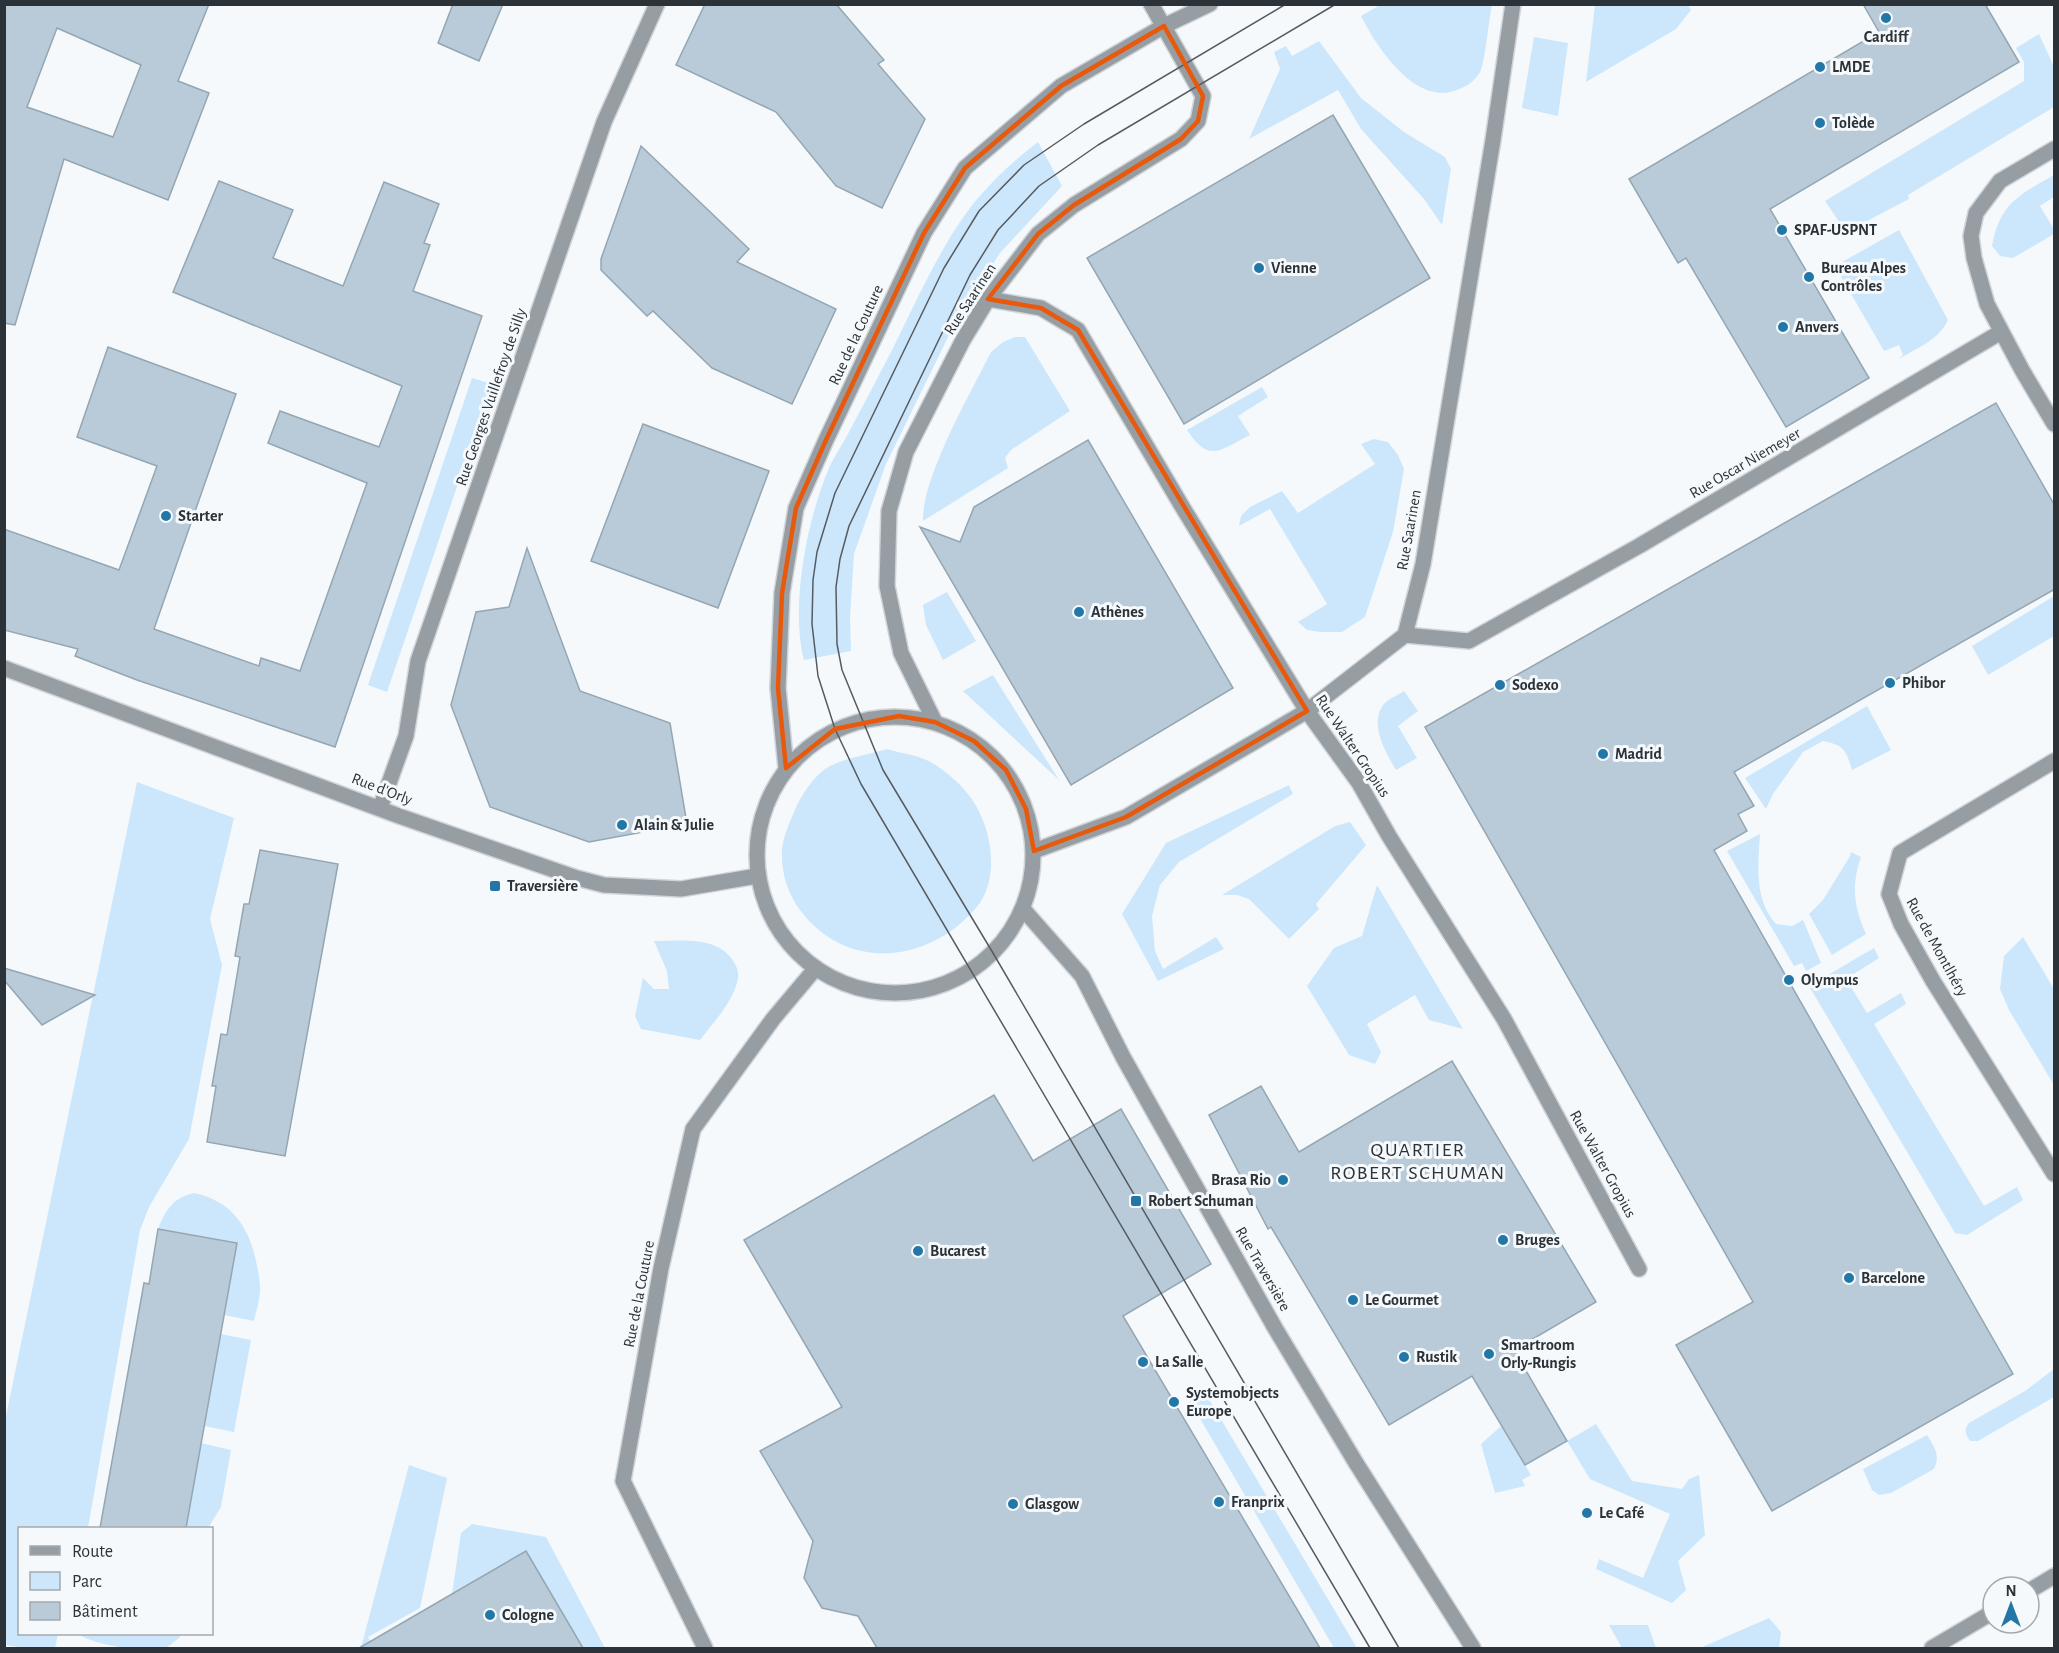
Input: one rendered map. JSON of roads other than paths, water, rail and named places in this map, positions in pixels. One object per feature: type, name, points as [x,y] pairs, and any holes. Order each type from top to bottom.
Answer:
[{"type":"street","name":"Rue Georges Vuillefroy de Silly","points":[[380,808],[406,736],[418,661],[604,122],[657,4]]},
{"type":"street","name":"Rue Saarinen","points":[[935,722],[901,653],[887,586],[889,511],[906,452],[963,339],[988,299],[1038,234],[1074,205],[1181,138],[1198,121],[1203,96],[1151,4]]},
{"type":"street","points":[[1164,26],[1210,4]]},
{"type":"street","name":"Rue Saarinen","points":[[1405,635],[1423,564],[1513,4]]},
{"type":"street","name":"Rue de la Couture","points":[[786,768],[778,688],[782,593],[796,508],[924,233],[965,168],[1016,123],[1060,86],[1164,26]]},
{"type":"street","points":[[2055,149],[2000,181],[1976,213],[1971,236],[1974,258],[1987,304],[2022,370],[2055,424]]},
{"type":"street","name":"Rue Walter Gropius","points":[[988,299],[1041,308],[1078,330],[1307,711],[1359,783],[1389,836],[1504,1019],[1639,1269]]},
{"type":"street","name":"Rue Oscar Niemeyer","points":[[1405,635],[1469,641],[1639,546],[2001,332]]},
{"type":"street","points":[[1034,851],[1126,817],[1307,711],[1405,635]]},
{"type":"street","name":"Rue d'Orly","points":[[4,668],[497,851],[577,878],[604,885],[681,889],[757,876]]},
{"type":"street","points":[[899,716],[935,722],[974,741],[1006,771],[1026,808],[1034,851],[1030,887],[1023,909],[1006,938],[993,953],[971,970],[936,987],[894,994],[853,987],[815,969],[788,943],[768,912],[757,876],[756,837],[766,801],[786,768],[808,746],[835,729],[862,720],[899,716]]},
{"type":"street","name":"Rue de Montlhéry","points":[[2055,761],[1900,853],[1889,894],[1901,924],[1933,981],[2055,1174]]},
{"type":"street","name":"Rue Traversière","points":[[1023,909],[1082,976],[1123,1057],[1275,1328],[1356,1463],[1473,1648]]},
{"type":"street","name":"Rue de la Couture","points":[[705,1648],[623,1481],[661,1268],[693,1129],[773,1019],[815,969]]},
{"type":"street","points":[[2041,1584],[2055,1576]]},
{"type":"street","points":[[1932,1648],[1981,1619]]},
{"type":"tram line","points":[[1286,4],[1084,124],[1024,165],[979,211],[944,268],[835,493],[817,552],[813,580],[812,624],[818,676],[835,729],[861,784],[1370,1648]]},
{"type":"tram line","points":[[1336,4],[1098,145],[1039,186],[998,230],[970,275],[849,526],[840,559],[836,587],[837,644],[842,670],[883,770],[993,953],[1399,1648]]},
{"type":"place","name":"Cardiff","points":[[1886,18]]},
{"type":"place","name":"LMDE","points":[[1820,67]]},
{"type":"place","name":"Tolède","points":[[1820,123]]},
{"type":"place","name":"SPAF-USPNT","points":[[1782,230]]},
{"type":"place","name":"Vienne","points":[[1259,268]]},
{"type":"place","name":"Bureau Alpes Contrôles","points":[[1809,277]]},
{"type":"place","name":"Anvers","points":[[1783,327]]},
{"type":"place","name":"Starter","points":[[166,516]]},
{"type":"place","name":"Athènes","points":[[1079,612]]},
{"type":"place","name":"Phibor","points":[[1890,683]]},
{"type":"place","name":"Sodexo","points":[[1500,685]]},
{"type":"place","name":"Madrid","points":[[1603,754]]},
{"type":"place","name":"Alain & Julie","points":[[622,825]]},
{"type":"place","name":"Traversière","points":[[495,886]]},
{"type":"place","name":"Olympus","points":[[1789,980]]},
{"type":"place","name":"Brasa Rio","points":[[1283,1180]]},
{"type":"place","name":"Robert Schuman","points":[[1136,1201]]},
{"type":"place","name":"Bruges","points":[[1503,1240]]},
{"type":"place","name":"Bucarest","points":[[918,1251]]},
{"type":"place","name":"Barcelone","points":[[1849,1278]]},
{"type":"place","name":"Le Gourmet","points":[[1353,1300]]},
{"type":"place","name":"Smartroom Orly-Rungis","points":[[1489,1354]]},
{"type":"place","name":"Rustik","points":[[1404,1357]]},
{"type":"place","name":"La Salle","points":[[1143,1362]]},
{"type":"place","name":"Systemobjects Europe","points":[[1174,1402]]},
{"type":"place","name":"Franprix","points":[[1219,1502]]},
{"type":"place","name":"Glasgow","points":[[1013,1504]]},
{"type":"place","name":"Le Café","points":[[1587,1513]]},
{"type":"place","name":"Cologne","points":[[490,1615]]},
{"type":"district","name":"QUARTIER ROBERT SCHUMAN","points":[[1418,1162]]}]
